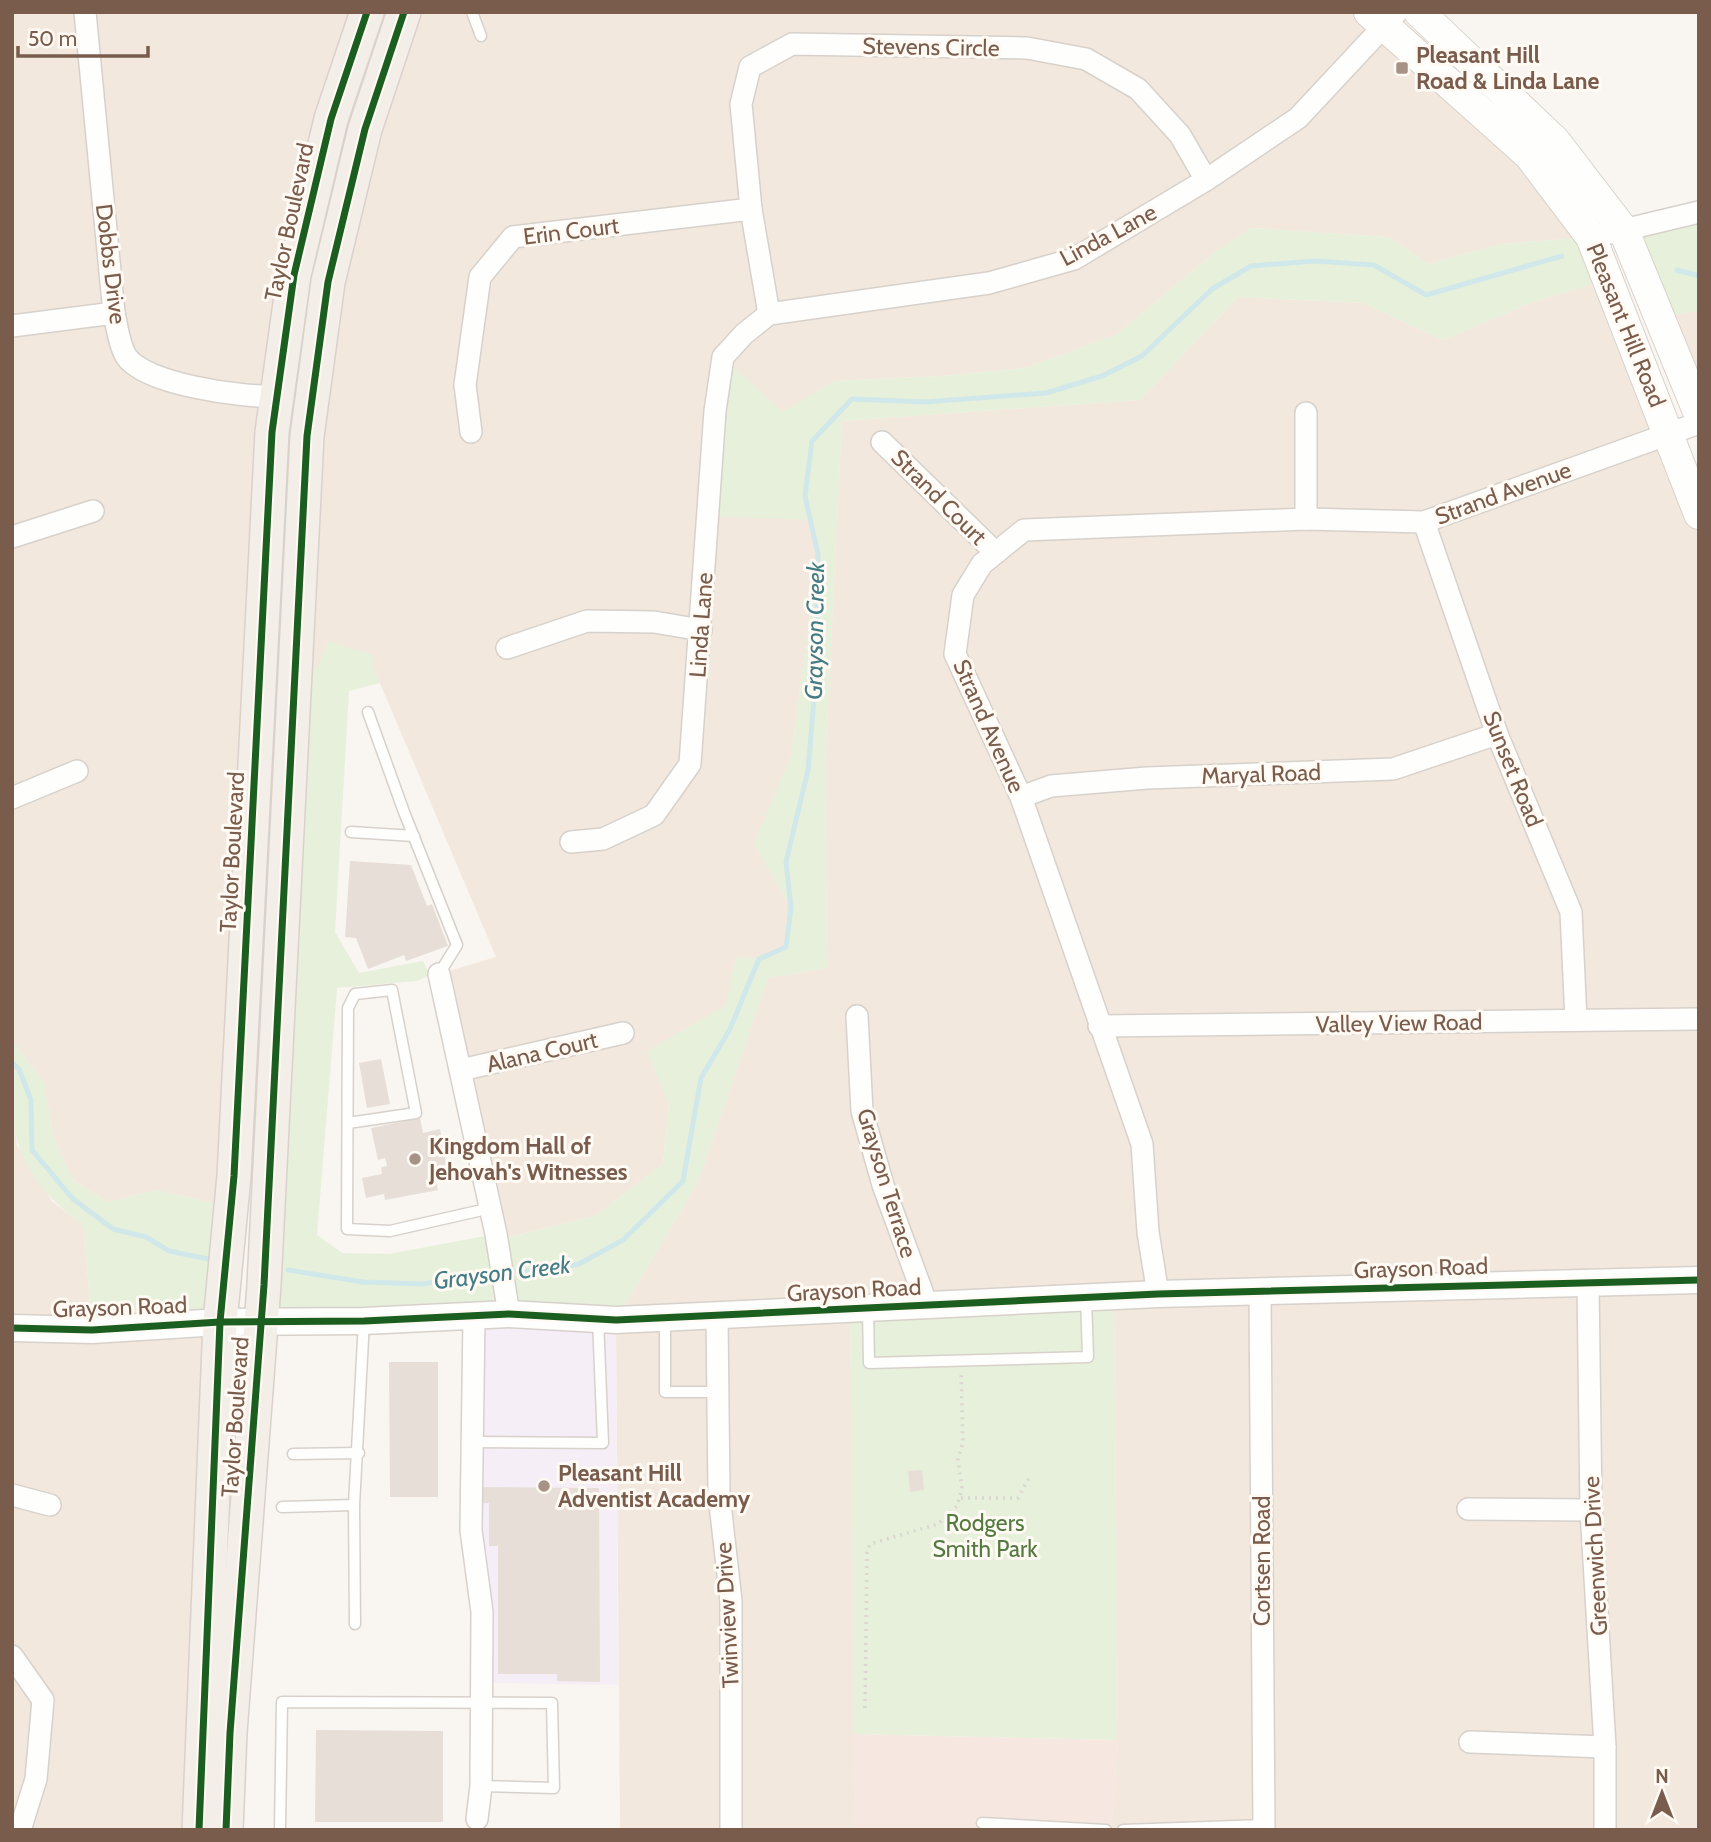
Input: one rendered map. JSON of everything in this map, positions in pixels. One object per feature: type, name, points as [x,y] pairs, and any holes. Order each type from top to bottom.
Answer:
[{"type":"main road","name":"Taylor Boulevard","points":[[199,1830],[220,1322],[234,1176],[276,396],[294,275],[331,119],[367,12]]},
{"type":"main road","name":"Taylor Boulevard","points":[[226,1830],[230,1733],[261,1322],[310,408],[328,282],[365,129],[404,12]]},
{"type":"main road","name":"Pleasant Hill Road","points":[[1419,12],[1555,141],[1624,231],[1699,414]]},
{"type":"main road","name":"Pleasant Hill Road","points":[[1384,17],[1529,155],[1591,237],[1699,514]]},
{"type":"street","name":"Dobbs Drive","points":[[85,12],[114,313],[126,356],[147,374],[168,382],[276,396]]},
{"type":"street","name":"Linda Lane","points":[[571,842],[603,839],[654,815],[690,764],[715,411],[723,357],[744,334],[769,314],[989,283],[1074,259],[1206,180],[1298,118],[1384,17]]},
{"type":"street","name":"Stevens Circle","points":[[751,209],[741,104],[750,67],[792,44],[1027,48],[1086,59],[1138,89],[1180,135],[1206,180]]},
{"type":"street","points":[[751,209],[769,314]]},
{"type":"street","name":"Erin Court","points":[[471,432],[465,385],[480,277],[513,237],[751,209]]},
{"type":"street","points":[[1591,237],[1699,212]]},
{"type":"street","points":[[12,326],[114,313]]},
{"type":"street","points":[[1306,413],[1306,520]]},
{"type":"street","name":"Strand Avenue","points":[[1158,1294],[1148,1232],[1142,1144],[1021,797],[955,654],[963,595],[982,564],[1024,530],[1306,520],[1423,522],[1699,423]]},
{"type":"street","name":"Strand Court","points":[[883,442],[996,553]]},
{"type":"street","points":[[12,537],[93,511]]},
{"type":"street","name":"Sunset Road","points":[[1423,522],[1497,734],[1571,912],[1577,1020]]},
{"type":"street","points":[[507,648],[587,621],[654,622],[701,630]]},
{"type":"street","name":"Maryal Road","points":[[1021,797],[1051,786],[1147,778],[1393,769],[1497,734]]},
{"type":"street","points":[[12,798],[77,771]]},
{"type":"street","points":[[439,974],[491,1208],[508,1303]]},
{"type":"street","name":"Grayson Terrace","points":[[857,1016],[862,1111],[883,1185],[927,1305]]},
{"type":"street","name":"Valley View Road","points":[[1099,1026],[1699,1019]]},
{"type":"street","name":"Alana Court","points":[[461,1070],[623,1033]]},
{"type":"street","name":"Grayson Road","points":[[12,1328],[92,1330],[220,1322],[364,1321],[474,1316],[508,1303],[598,1319],[665,1318],[1158,1294],[1699,1280]]},
{"type":"street","name":"Greenwich Drive","points":[[1588,1282],[1591,1510],[1605,1747],[1605,1830]]},
{"type":"street","name":"Cortsen Road","points":[[1260,1292],[1264,1827]]},
{"type":"street","points":[[474,1316],[471,1530],[482,1612],[481,1786],[477,1824]]},
{"type":"street","name":"Twinview Drive","points":[[717,1316],[719,1495],[731,1601],[732,1830]]},
{"type":"street","points":[[12,1494],[50,1504]]},
{"type":"street","points":[[1468,1508],[1591,1510]]},
{"type":"street","points":[[12,1656],[43,1700],[36,1779],[20,1830]]},
{"type":"street","points":[[1470,1742],[1605,1747]]},
{"type":"lane","points":[[472,12],[481,36]]},
{"type":"lane","points":[[368,712],[457,944],[439,974]]},
{"type":"lane","points":[[351,832],[414,836]]},
{"type":"lane","points":[[348,1123],[416,1113],[392,990],[355,994],[348,1008],[347,1229],[390,1231],[491,1208]]},
{"type":"lane","points":[[867,1308],[869,1363],[1088,1357],[1086,1298]]},
{"type":"lane","points":[[665,1318],[665,1392],[718,1392]]},
{"type":"lane","points":[[471,1442],[603,1444],[598,1319]]},
{"type":"lane","points":[[355,1624],[354,1505],[359,1453],[364,1321]]},
{"type":"lane","points":[[293,1454],[359,1453]]},
{"type":"lane","points":[[282,1507],[354,1505]]},
{"type":"lane","points":[[280,1830],[282,1702],[552,1703],[554,1788],[481,1786]]},
{"type":"lane","points":[[982,1823],[1106,1830]]},
{"type":"lane","points":[[1123,1830],[1264,1827]]},
{"type":"path","points":[[865,1708],[864,1567],[870,1544],[938,1524],[948,1517],[961,1498],[958,1460],[963,1442],[962,1360]]},
{"type":"path","points":[[961,1498],[1018,1498],[1029,1478]]},
{"type":"shaded area","points":[[12,12],[367,12],[294,275],[231,1207],[156,1190],[108,1202],[73,1180],[53,1137],[44,1083],[12,1040]]},
{"type":"shaded area","points":[[404,12],[1369,12],[1591,237],[1501,244],[1428,264],[1389,237],[1251,228],[1212,254],[1116,335],[1025,368],[941,376],[834,381],[783,413],[723,358],[810,519],[818,554],[791,756],[755,844],[791,908],[786,947],[759,959],[725,1006],[648,1051],[669,1104],[663,1164],[595,1216],[497,1240],[439,974],[496,957],[374,669],[294,690],[307,436]]},
{"type":"shaded area","points":[[1609,279],[1699,514],[1699,1830],[1111,1830],[1118,1740],[1114,1297],[850,1310],[856,1830],[620,1830],[616,1320],[698,1182],[768,978],[827,968],[825,764],[842,421],[1140,400],[1238,297],[1363,303],[1443,340],[1531,303]]},
{"type":"shaded area","points":[[1699,311],[1699,414],[1660,317]]},
{"type":"shaded area","points":[[12,1100],[17,1145],[52,1201],[84,1227],[92,1330],[220,1322],[199,1830],[12,1830]]},
{"type":"shaded area","name":"Pleasant Hill Adventist Academy","points":[[474,1316],[616,1320],[618,1685],[492,1683],[481,1676]]},
{"type":"shaded area","points":[[854,1734],[1118,1740],[1111,1830],[856,1830]]},
{"type":"green space","points":[[1699,212],[1699,311],[1660,317],[1624,231]]},
{"type":"green space","points":[[1251,228],[1389,237],[1428,264],[1501,244],[1591,237],[1609,279],[1531,303],[1443,340],[1363,303],[1238,297],[1140,400],[842,421],[825,764],[827,968],[768,978],[698,1182],[616,1320],[261,1323],[295,675],[318,668],[328,641],[373,655],[374,669],[380,683],[349,691],[335,932],[359,973],[423,961],[430,975],[417,981],[337,988],[317,1235],[342,1253],[389,1254],[496,1234],[498,1240],[595,1216],[663,1164],[669,1104],[647,1051],[725,1006],[736,957],[759,959],[786,947],[791,908],[754,844],[791,756],[818,554],[810,520],[708,516],[723,357],[783,412],[834,381],[941,376],[1025,368],[1116,335],[1212,254]]},
{"type":"green space","points":[[12,1040],[44,1083],[53,1137],[73,1180],[108,1202],[156,1190],[231,1207],[220,1322],[92,1330],[84,1227],[40,1185],[19,1146],[12,1100]]},
{"type":"green space","name":"Rodgers Smith Park","points":[[1114,1296],[1118,1740],[854,1734],[850,1309]]},
{"type":"building","points":[[350,861],[411,865],[427,906],[432,904],[448,946],[406,961],[404,955],[368,969],[356,938],[345,937]]},
{"type":"building","points":[[381,1059],[390,1104],[367,1108],[359,1063]]},
{"type":"building","name":"Kingdom Hall of Jehovah's Witnesses","points":[[420,1118],[423,1133],[440,1129],[448,1173],[435,1175],[438,1190],[385,1200],[384,1194],[366,1198],[362,1178],[382,1174],[381,1167],[387,1166],[385,1158],[378,1160],[371,1128]]},
{"type":"building","points":[[389,1362],[438,1362],[438,1497],[390,1497]]},
{"type":"building","points":[[922,1470],[924,1490],[910,1492],[908,1471]]},
{"type":"building","points":[[479,1487],[599,1488],[600,1682],[557,1681],[557,1674],[498,1674],[498,1546],[489,1546],[489,1503],[479,1503]]},
{"type":"building","points":[[316,1730],[443,1731],[443,1822],[315,1822]]},
{"type":"waterway","name":"Grayson Creek","points":[[506,1271],[538,1271],[579,1264],[623,1240],[683,1181],[701,1078],[730,1029],[759,959],[786,947],[791,908],[786,862],[808,770],[815,687],[818,554],[805,496],[812,441],[852,399],[925,402],[1046,393],[1102,376],[1142,356],[1212,289],[1251,266],[1315,261],[1374,265],[1426,295],[1562,256]]},
{"type":"waterway","name":"Grayson Creek","points":[[1677,270],[1699,276]]},
{"type":"waterway","name":"Grayson Creek","points":[[12,1063],[19,1069],[31,1100],[32,1150],[73,1199],[113,1229],[146,1237],[169,1251],[208,1259]]},
{"type":"waterway","name":"Grayson Creek","points":[[288,1270],[363,1282],[422,1284],[497,1272]]},
{"type":"cycle path","points":[[199,1830],[220,1322],[234,1176],[272,432],[294,275],[331,119],[367,12]]},
{"type":"cycle path","points":[[226,1830],[230,1733],[264,1285],[307,436],[328,282],[365,129],[404,12]]},
{"type":"cycle path","points":[[12,1328],[92,1330],[220,1322],[364,1321],[509,1314],[616,1320],[1158,1294],[1699,1280]]},
{"type":"place","name":"Pleasant Hill Road & Linda Lane","points":[[1402,68]]},
{"type":"place","name":"Kingdom Hall of Jehovah's Witnesses","points":[[415,1159]]},
{"type":"place","name":"Pleasant Hill Adventist Academy","points":[[544,1486]]}]
